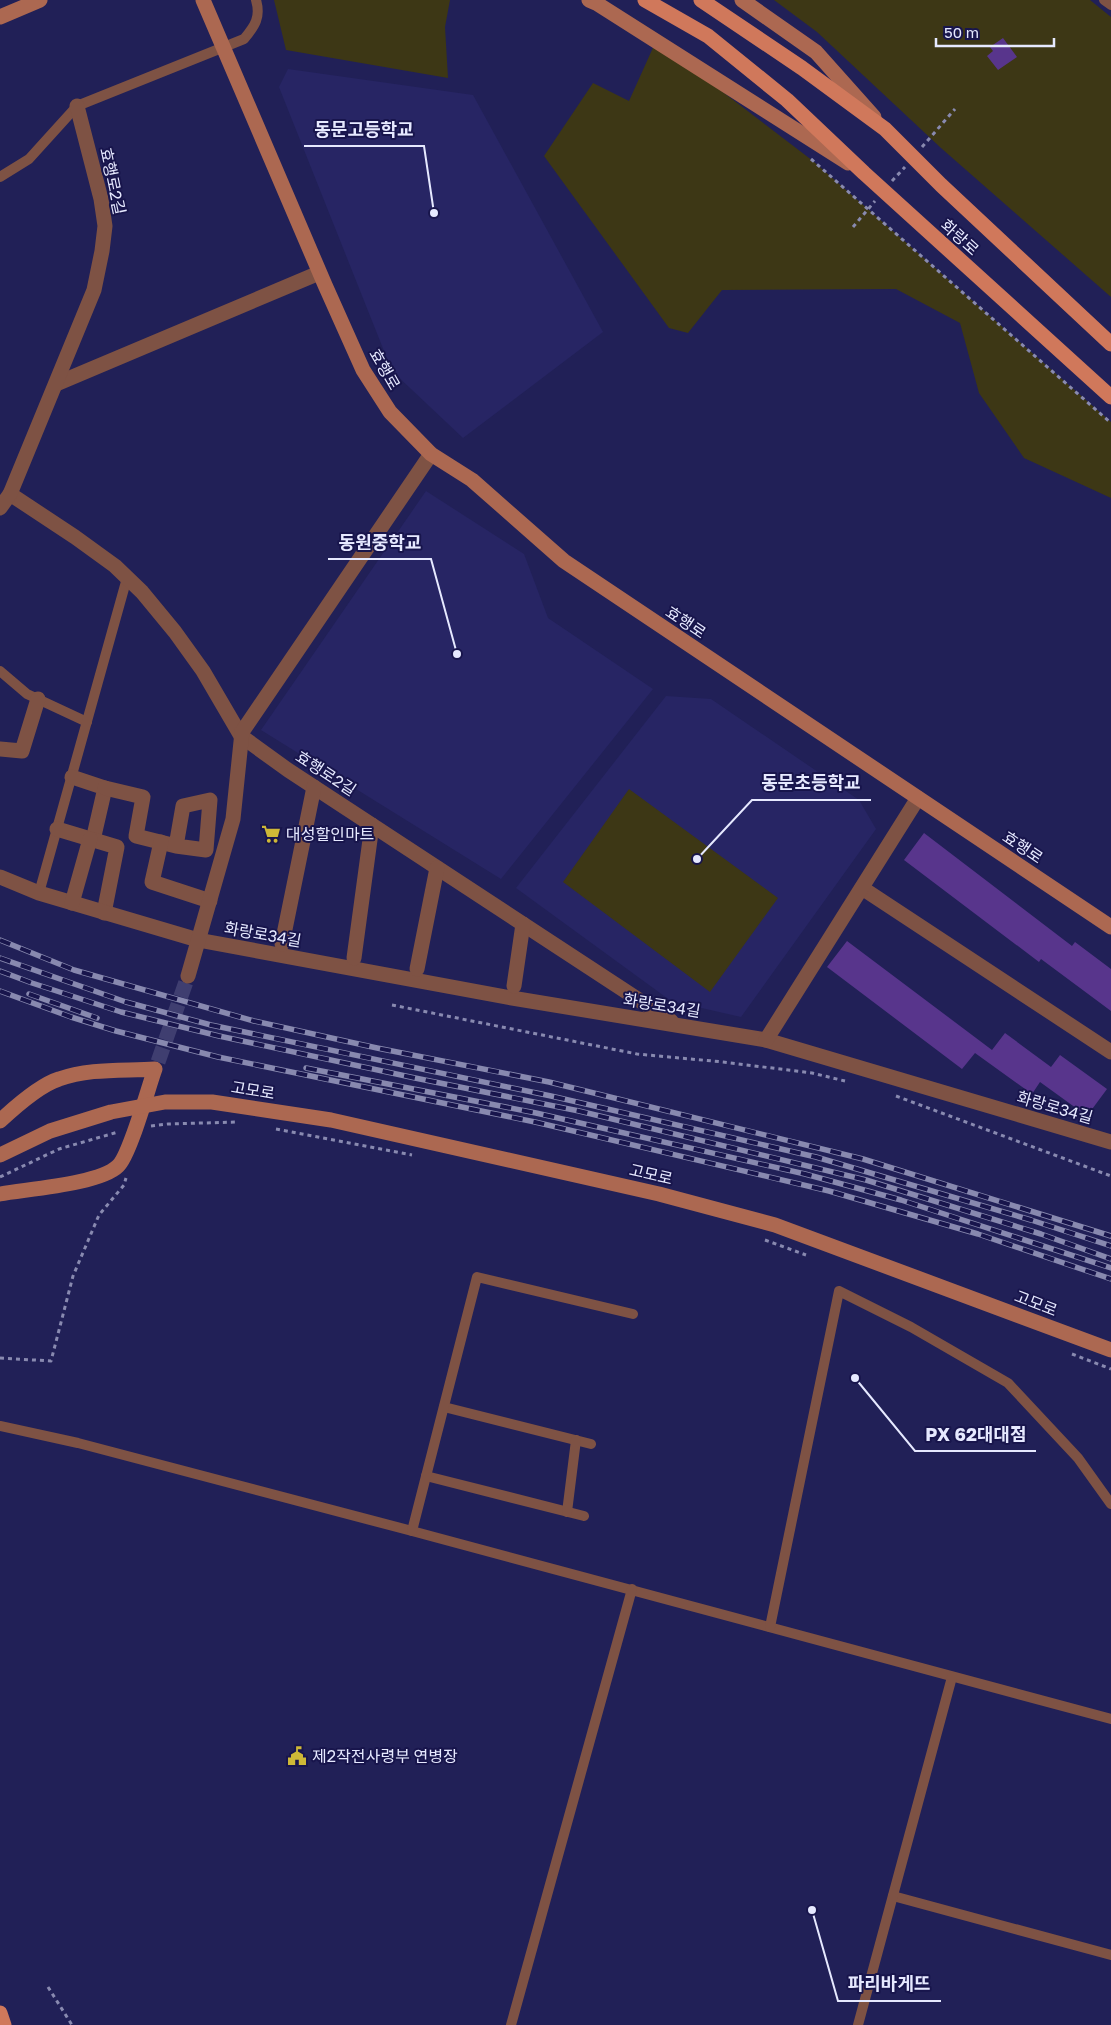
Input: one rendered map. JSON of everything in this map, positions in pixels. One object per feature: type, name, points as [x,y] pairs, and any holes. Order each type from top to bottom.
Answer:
[{"type":"main road","points":[[0,16],[40,0]]},
{"type":"main road","name":"효행로","points":[[203,0],[319,273],[363,370],[390,412],[431,454],[472,480],[564,561],[1111,927]]},
{"type":"main road","points":[[589,0],[864,173]]},
{"type":"main road","name":"화랑로","points":[[645,0],[708,36],[787,100],[864,173],[1111,397]]},
{"type":"main road","name":"화랑로","points":[[701,0],[802,68],[885,129],[941,185],[1111,344]]},
{"type":"main road","points":[[742,0],[816,52],[885,129]]},
{"type":"main road","points":[[0,1121],[38,1091],[58,1079],[87,1072],[156,1066],[128,1147],[119,1165],[103,1176],[0,1194]]},
{"type":"main road","name":"고모로","points":[[0,1155],[50,1131],[111,1112],[164,1102],[212,1102],[330,1120],[659,1194],[775,1225],[1111,1350]]},
{"type":"main road","points":[[0,2013],[4,2025]]},
{"type":"street","name":"효행로2길","points":[[0,508],[10,494],[94,290],[102,252],[104,226],[101,199],[77,106]]},
{"type":"street","points":[[56,384],[319,273]]},
{"type":"street","points":[[241,736],[431,454]]},
{"type":"street","name":"효행로2길","points":[[10,494],[115,566],[142,592],[181,640],[203,671],[241,736],[314,787],[677,1025]]},
{"type":"street","points":[[0,749],[22,752],[38,699]]},
{"type":"street","name":"화랑로34길","points":[[188,976],[234,819],[241,736]]},
{"type":"street","points":[[72,777],[105,788],[143,797],[136,836],[169,844],[152,882],[210,900]]},
{"type":"street","name":"화랑로34길","points":[[282,944],[314,787]]},
{"type":"street","points":[[72,903],[92,840],[105,788]]},
{"type":"street","points":[[766,1040],[918,798]]},
{"type":"street","points":[[354,958],[372,825]]},
{"type":"street","points":[[57,829],[118,847],[104,912]]},
{"type":"street","points":[[417,969],[437,868]]},
{"type":"street","name":"화랑로34길","points":[[0,877],[38,894],[198,940],[506,997],[766,1040],[1111,1142]]},
{"type":"street","points":[[862,888],[1111,1052]]},
{"type":"street","points":[[514,986],[523,924]]},
{"type":"lane","points":[[0,177],[29,159],[77,106],[244,39],[255,26],[259,8],[256,0]]},
{"type":"lane","points":[[1104,0],[1111,6]]},
{"type":"lane","points":[[38,894],[127,578]]},
{"type":"lane","points":[[0,670],[27,694],[87,722]]},
{"type":"lane","points":[[412,1531],[476,1277],[633,1314]]},
{"type":"lane","points":[[770,1627],[839,1291],[911,1326],[1008,1383],[1078,1458],[1111,1504]]},
{"type":"lane","points":[[444,1407],[592,1444]]},
{"type":"lane","points":[[0,1426],[78,1443],[632,1589],[1111,1719]]},
{"type":"lane","points":[[567,1512],[576,1440]]},
{"type":"lane","points":[[426,1476],[584,1516]]},
{"type":"lane","points":[[512,2025],[632,1589]]},
{"type":"lane","points":[[858,2025],[952,1677]]},
{"type":"lane","points":[[893,1896],[1111,1955]]},
{"type":"path","points":[[806,156],[1111,423]]},
{"type":"path","points":[[392,1005],[637,1054],[812,1073],[848,1082]]},
{"type":"path","points":[[892,1094],[1111,1176]]},
{"type":"path","points":[[150,1127],[168,1124],[244,1122]]},
{"type":"path","points":[[273,1128],[418,1157]]},
{"type":"path","points":[[0,1177],[59,1150],[123,1131]]},
{"type":"path","points":[[0,1358],[51,1361],[73,1276],[99,1215],[124,1185],[128,1173],[119,1165]]},
{"type":"path","points":[[757,1236],[812,1257]]},
{"type":"path","points":[[1068,1352],[1111,1369]]},
{"type":"path","points":[[48,1987],[72,2025]]},
{"type":"shaded area","points":[[274,0],[450,0],[445,27],[448,78],[286,50]]},
{"type":"shaded area","points":[[774,0],[1090,0],[1111,17],[1111,297],[941,148],[817,32]]},
{"type":"shaded area","points":[[656,41],[813,161],[1111,422],[1111,498],[1024,458],[979,393],[960,323],[896,289],[722,290],[688,333],[669,328],[544,156],[593,83],[629,101]]},
{"type":"shaded area","points":[[288,69],[473,95],[603,332],[463,438],[392,371],[279,87]]},
{"type":"shaded area","points":[[426,491],[524,554],[548,618],[653,689],[501,879],[261,730]]},
{"type":"shaded area","points":[[666,696],[711,699],[859,800],[876,829],[741,1017],[671,1001],[516,888]]},
{"type":"shaded area","points":[[629,789],[778,898],[710,992],[563,882]]},
{"type":"building","points":[[1003,38],[1017,57],[998,70],[987,56],[993,51],[990,47]]},
{"type":"building","points":[[924,833],[1072,946],[1075,942],[1111,969],[1111,1011],[1041,959],[1039,962],[904,860]]},
{"type":"building","points":[[847,941],[992,1050],[1005,1033],[1051,1067],[1060,1055],[1107,1089],[1087,1116],[1040,1082],[1032,1094],[975,1053],[962,1069],[827,967]]},
{"type":"tunnel","points":[[158,1062],[188,976]]},
{"type":"railway","points":[[0,940],[74,970],[254,1021],[377,1048],[549,1082],[863,1159],[1111,1236]]},
{"type":"railway","points":[[0,958],[126,1002],[211,1025],[551,1096],[816,1157],[1031,1220],[1111,1246]]},
{"type":"railway","points":[[0,971],[121,1012],[219,1036],[579,1111],[866,1180],[1041,1234],[1111,1259]]},
{"type":"railway","points":[[0,991],[116,1031],[218,1057],[535,1122],[829,1191],[978,1234],[1111,1279]]},
{"type":"railway","points":[[29,994],[97,1018]]},
{"type":"railway","points":[[306,1068],[536,1113],[805,1174],[901,1200],[1111,1268]]},
{"type":"place","name":"동문고등학교","points":[[434,213]]},
{"type":"place","name":"동원중학교","points":[[457,654]]},
{"type":"place","name":"대성할인마트","points":[[271,834]]},
{"type":"place","name":"동문초등학교","points":[[697,859]]},
{"type":"place","name":"PX 62대대점","points":[[855,1378]]},
{"type":"place","name":"제2작전사령부 연병장","points":[[297,1756]]},
{"type":"place","name":"파리바게뜨","points":[[812,1910]]}]
